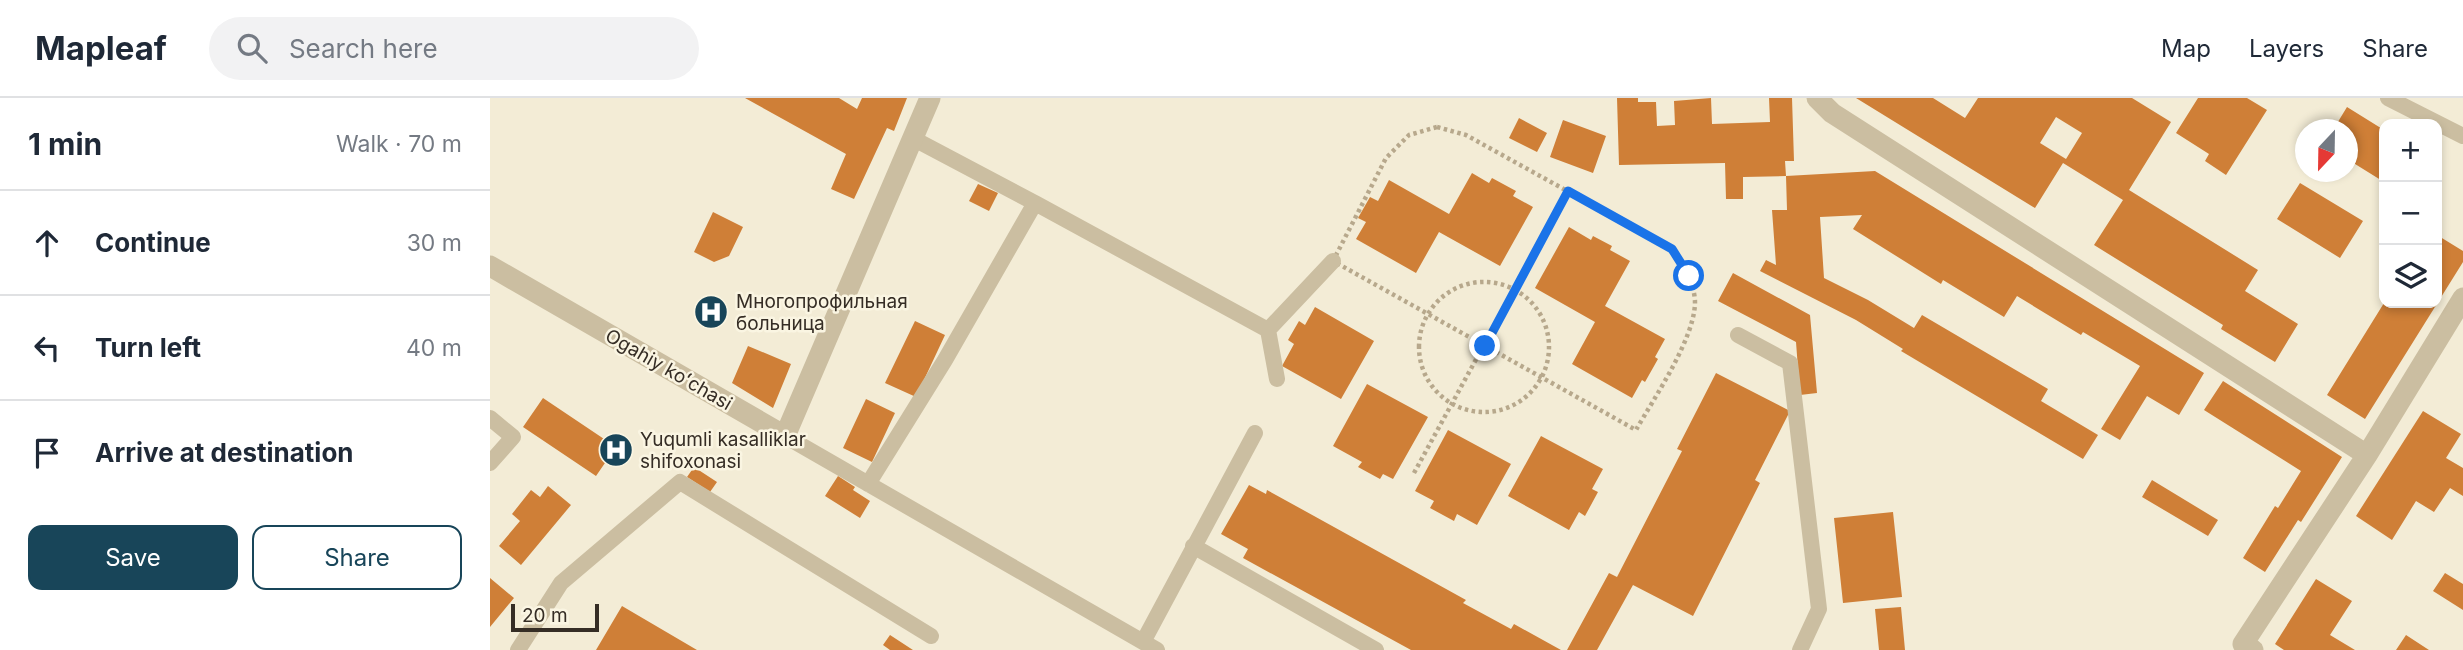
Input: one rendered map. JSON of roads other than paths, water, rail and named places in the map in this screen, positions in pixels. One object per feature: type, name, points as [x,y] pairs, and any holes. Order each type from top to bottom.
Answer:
[{"type":"street","points":[[785,436],[930,98]]},
{"type":"street","points":[[1817,98],[1832,113],[2367,455]]},
{"type":"street","name":"Ogahiy koʻchasi","points":[[490,266],[785,436]]},
{"type":"street","points":[[2245,648],[2463,298]]},
{"type":"lane","points":[[2388,98],[2463,136]]},
{"type":"lane","points":[[914,139],[1268,330],[1278,379]]},
{"type":"lane","points":[[868,484],[945,360],[1035,202]]},
{"type":"lane","points":[[1268,330],[1333,261]]},
{"type":"lane","points":[[1738,335],[1790,363],[1819,609],[1800,650]]},
{"type":"lane","points":[[490,418],[513,437],[490,463]]},
{"type":"lane","points":[[785,436],[1150,646],[1193,545],[1255,433]]},
{"type":"lane","points":[[518,650],[561,583],[680,482],[931,636]]},
{"type":"lane","points":[[1193,545],[1376,650]]},
{"type":"place","name":"Многопрофильная больница","points":[[711,312]]},
{"type":"place","name":"Yuqumli kasalliklar shifoxonasi","points":[[616,450]]}]
